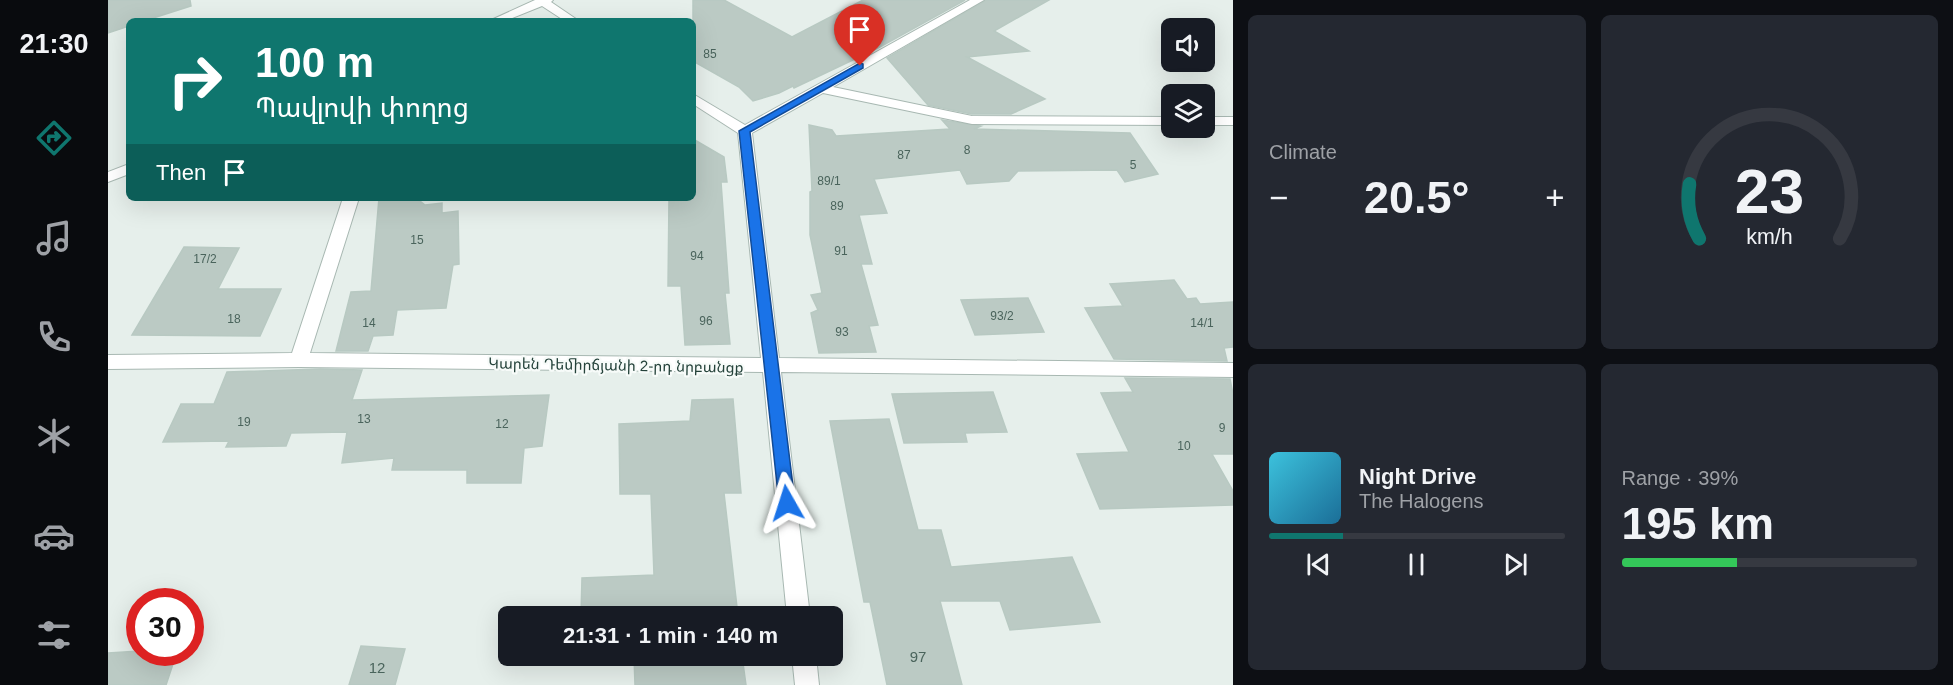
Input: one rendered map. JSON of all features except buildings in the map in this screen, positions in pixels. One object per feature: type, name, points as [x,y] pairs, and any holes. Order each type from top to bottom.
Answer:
[{"type":"street","points":[[502,18],[544,0],[569,18]]},
{"type":"street","points":[[745,131],[978,0]]},
{"type":"street","points":[[820,88],[972,120],[1161,121]]},
{"type":"street","points":[[696,100],[745,131]]},
{"type":"street","points":[[1215,121],[1233,121]]},
{"type":"street","points":[[745,131],[799,606]]},
{"type":"street","points":[[108,177],[126,170]]},
{"type":"street","points":[[299,360],[350,201]]},
{"type":"street","name":"Կարեն Դեմիրճյանի 2-րդ նրբանցք","points":[[108,362],[299,360],[772,367],[1233,370]]},
{"type":"street","points":[[805,666],[807,685]]},
{"type":"route","points":[[787,503],[745,131],[860,66]]}]
